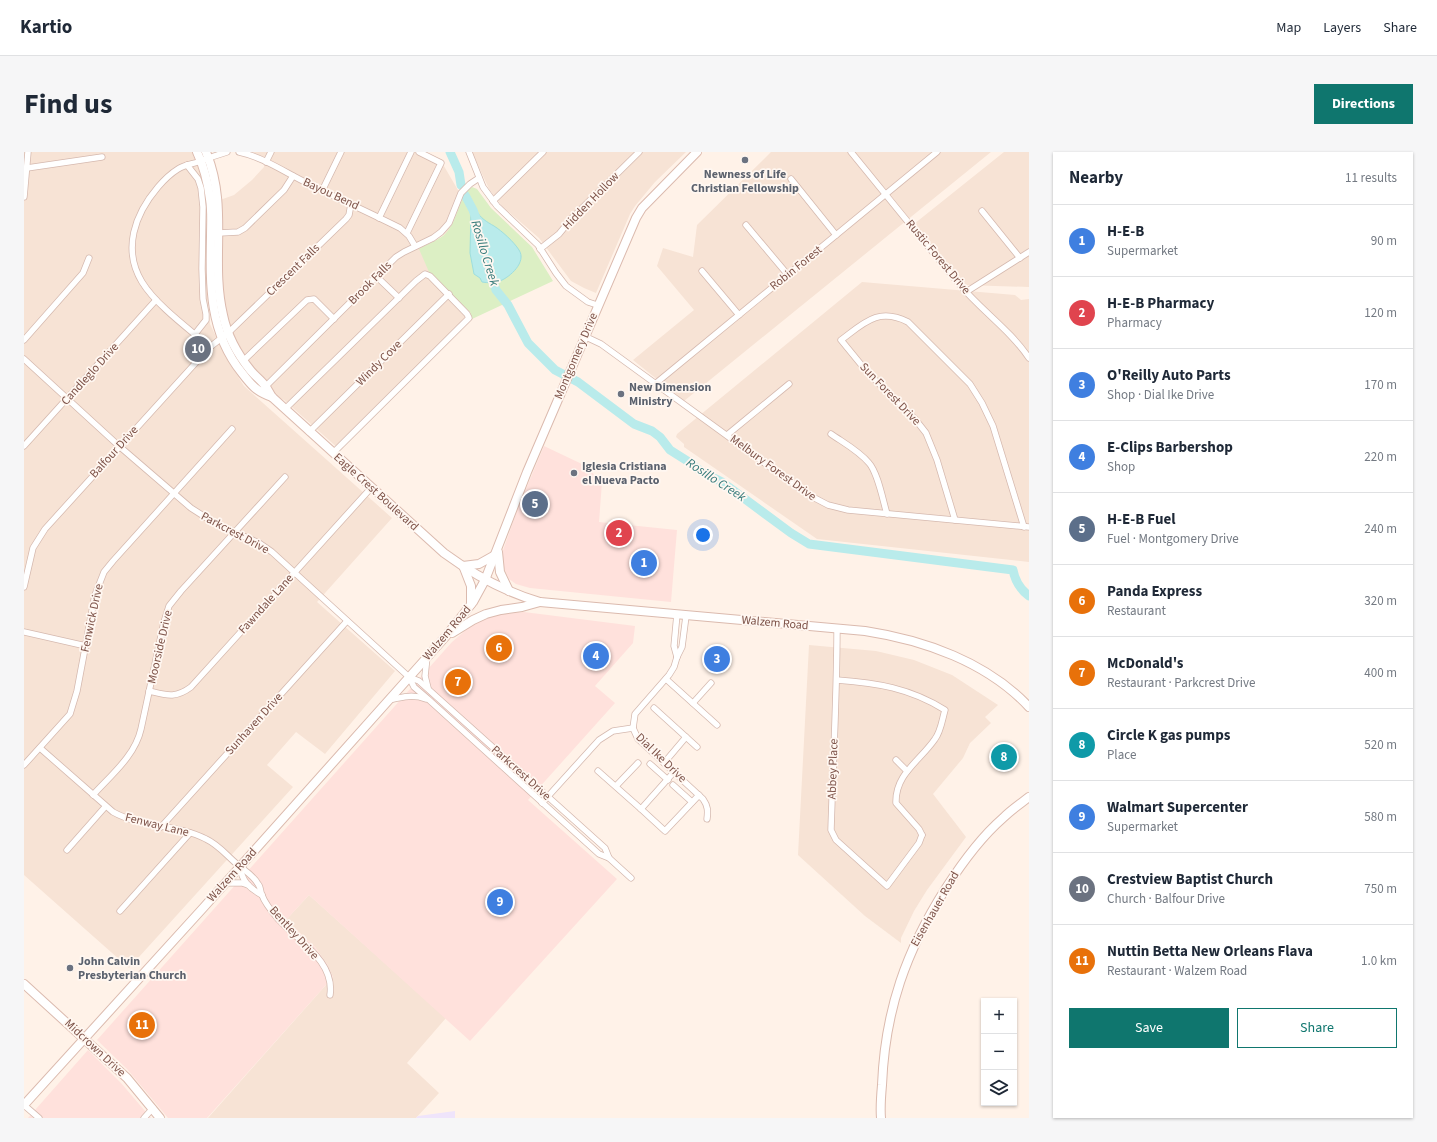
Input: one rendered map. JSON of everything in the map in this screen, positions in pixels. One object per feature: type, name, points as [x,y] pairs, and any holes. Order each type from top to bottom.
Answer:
[{"type":"main road","name":"Eagle Crest Boulevard","points":[[197,152],[205,157],[215,179],[218,197],[220,294],[225,336],[252,372],[266,386],[272,397],[285,410],[444,553],[463,567],[485,580]]},
{"type":"main road","name":"Montgomery Drive","points":[[485,580],[517,497],[563,386],[636,218],[642,208],[697,152]]},
{"type":"main road","name":"Eagle Crest Boulevard","points":[[205,157],[210,200],[211,297],[214,316],[225,336],[239,369],[259,392],[272,397]]},
{"type":"main road","points":[[471,604],[471,586],[463,567],[479,564],[496,552],[500,572],[509,591]]},
{"type":"main road","name":"Walzem Road","points":[[24,1105],[240,867],[446,636],[471,604],[485,580],[509,591],[540,602],[837,629],[892,636],[915,641],[964,660],[1013,692],[1029,707]]},
{"type":"main road","points":[[446,636],[486,614],[540,602]]},
{"type":"main road","name":"Eisenhauer Road","points":[[881,1118],[884,1055],[889,1019],[901,977],[910,953],[925,923],[953,876],[974,849],[1003,818],[1029,797]]},
{"type":"main road","name":"Midcrown Drive","points":[[24,984],[132,1083],[160,1118]]},
{"type":"street","points":[[24,197],[28,152]]},
{"type":"street","points":[[210,347],[156,300],[146,288],[138,273],[133,253],[132,241],[140,213],[149,198],[173,172],[205,157],[227,152]]},
{"type":"street","name":"Bayou Bend","points":[[239,152],[248,154],[266,162],[322,191],[400,228],[407,233],[415,246]]},
{"type":"street","points":[[266,162],[271,152]]},
{"type":"street","points":[[322,191],[341,152]]},
{"type":"street","points":[[379,218],[411,152]]},
{"type":"street","points":[[407,233],[441,163],[418,152]]},
{"type":"street","points":[[469,152],[487,194],[531,238],[566,286],[588,302],[597,305]]},
{"type":"street","points":[[493,201],[543,152]]},
{"type":"street","name":"Hidden Hollow","points":[[540,250],[559,234],[572,218],[640,152]]},
{"type":"street","name":"Rustic Forest Drive","points":[[851,152],[966,292],[1010,334],[1029,358]]},
{"type":"street","name":"Robin Forest","points":[[655,384],[935,152]]},
{"type":"street","points":[[27,168],[102,157]]},
{"type":"street","points":[[187,165],[198,179],[201,188],[202,207],[203,299],[206,320],[195,334]]},
{"type":"street","points":[[219,233],[238,232],[245,228],[284,190],[292,176]]},
{"type":"street","name":"Brook Falls","points":[[259,392],[396,257],[433,238],[441,232],[448,222],[461,193],[479,178]]},
{"type":"street","points":[[790,179],[836,235]]},
{"type":"street","name":"Crescent Falls","points":[[225,336],[346,219],[349,215],[351,204]]},
{"type":"street","points":[[982,211],[1020,258]]},
{"type":"street","points":[[746,225],[788,275]]},
{"type":"street","points":[[966,292],[1029,252]]},
{"type":"street","points":[[24,340],[83,273],[89,258]]},
{"type":"street","points":[[702,271],[739,315]]},
{"type":"street","points":[[285,410],[399,298],[425,274],[428,274],[449,294],[469,318],[333,453]]},
{"type":"street","points":[[377,277],[399,298]]},
{"type":"street","name":"Windy Cove","points":[[310,432],[449,294]]},
{"type":"street","name":"Candleglo Drive","points":[[24,446],[156,300]]},
{"type":"street","points":[[244,360],[307,300],[314,300],[334,319]]},
{"type":"street","name":"Sun Forest Drive","points":[[955,520],[937,460],[926,433],[868,373],[841,340],[873,318],[883,316],[901,319],[913,326],[928,343],[965,378],[978,395],[989,416],[1026,527]]},
{"type":"street","name":"Balfour Drive","points":[[24,587],[31,555],[39,536],[210,347],[225,336]]},
{"type":"street","name":"Melbury Forest Drive","points":[[584,336],[594,340],[613,353],[807,494],[824,503],[848,510],[1026,527]]},
{"type":"street","name":"Parkcrest Drive","points":[[24,359],[119,446],[196,512],[234,533],[259,543],[272,552],[409,677],[419,681],[605,848],[609,858]]},
{"type":"street","points":[[727,435],[789,384]]},
{"type":"street","name":"Fenwick Drive","points":[[24,765],[70,714],[77,692],[95,595],[104,572],[173,493],[232,429]]},
{"type":"street","points":[[831,434],[860,454],[869,463],[875,474],[887,514]]},
{"type":"street","name":"Moorside Drive","points":[[93,795],[127,758],[135,747],[142,729],[164,622],[169,606],[285,477]]},
{"type":"street","name":"Fawndale Lane","points":[[149,691],[169,696],[179,694],[191,687],[371,488]]},
{"type":"street","name":"Dial Ike Drive","points":[[676,657],[674,646],[677,614]]},
{"type":"street","name":"Dial Ike Drive","points":[[686,616],[682,647],[676,657],[674,667],[666,679],[635,714],[633,731],[638,739],[699,794],[707,804],[707,819]]},
{"type":"street","name":"Sunhaven Drive","points":[[161,827],[347,621]]},
{"type":"street","name":"Abbey Place","points":[[837,629],[837,680],[831,830],[836,840],[887,886],[925,835],[896,803],[895,792],[901,778],[907,771]]},
{"type":"street","points":[[24,632],[86,646]]},
{"type":"street","points":[[427,657],[425,676],[429,690]]},
{"type":"street","name":"Parkcrest Drive","points":[[409,677],[414,687],[428,700],[599,854],[609,858],[631,878]]},
{"type":"street","points":[[666,679],[717,725]]},
{"type":"street","points":[[837,680],[869,682],[894,687],[932,702],[944,710],[936,738],[907,771],[896,760]]},
{"type":"street","points":[[693,703],[711,683]]},
{"type":"street","points":[[389,700],[411,696],[418,696],[428,700]]},
{"type":"street","points":[[654,708],[697,747]]},
{"type":"street","points":[[542,803],[599,740],[613,730],[633,728]]},
{"type":"street","points":[[664,762],[686,737]]},
{"type":"street","name":"Fenway Lane","points":[[40,748],[105,807],[113,812],[126,819],[142,824],[190,833],[204,838],[220,847],[240,867]]},
{"type":"street","points":[[616,786],[638,763]]},
{"type":"street","points":[[650,764],[668,780]]},
{"type":"street","points":[[598,771],[665,831],[699,794]]},
{"type":"street","points":[[641,809],[674,772]]},
{"type":"street","points":[[673,785],[692,802]]},
{"type":"street","points":[[67,850],[105,807]]},
{"type":"street","points":[[120,911],[190,833]]},
{"type":"street","points":[[599,854],[605,848]]},
{"type":"street","name":"Bentley Drive","points":[[240,867],[242,876],[254,891],[262,895]]},
{"type":"street","name":"Bentley Drive","points":[[240,867],[247,870],[259,885],[262,895],[280,921],[308,946],[318,958],[330,983],[330,995]]},
{"type":"street","name":"Bentley Drive","points":[[225,883],[242,883],[250,886]]},
{"type":"street","points":[[24,1105],[38,1118]]},
{"type":"street","points":[[144,1118],[153,1108]]},
{"type":"shaded area","points":[[24,152],[192,152],[201,176],[205,196],[207,293],[210,324],[226,358],[244,386],[392,518],[317,602],[395,671],[325,754],[296,732],[267,765],[293,787],[129,968],[24,875]]},
{"type":"shaded area","points":[[252,152],[426,152],[441,161],[462,197],[459,210],[448,232],[424,246],[432,275],[470,312],[472,319],[340,450],[280,398],[259,377],[244,356],[227,323],[223,288],[220,200],[234,195],[252,180],[264,167],[264,157]]},
{"type":"shaded area","points":[[472,152],[686,152],[655,182],[635,206],[630,214],[596,293],[571,281],[539,238],[502,206],[489,189]]},
{"type":"shaded area","points":[[771,152],[991,152],[684,401],[633,360],[694,310],[657,266],[663,248],[693,257],[697,225]]},
{"type":"shaded area","points":[[1004,152],[1029,152],[1029,287],[965,285],[914,224]]},
{"type":"shaded area","points":[[862,282],[1015,295],[1021,300],[1029,299],[1029,562],[817,539],[684,447],[684,444],[676,437],[677,434]]},
{"type":"shaded area","points":[[544,446],[584,465],[602,482],[599,522],[677,530],[671,602],[530,588],[516,584],[509,579],[503,566],[501,556],[518,508]]},
{"type":"shaded area","points":[[524,612],[635,626],[633,643],[595,686],[615,703],[528,800],[617,879],[470,1041],[309,895],[286,920],[315,947],[327,964],[333,977],[207,1118],[168,1118],[127,1069],[97,1040],[452,642],[474,623],[497,615]]},
{"type":"shaded area","points":[[809,645],[876,651],[914,660],[952,675],[998,705],[985,717],[991,723],[970,743],[963,758],[933,794],[966,837],[927,890],[914,911],[901,938],[901,943],[865,916],[798,855]]},
{"type":"shaded area","points":[[309,895],[446,1018],[407,1063],[439,1093],[416,1118],[208,1118],[333,977],[327,964],[315,947],[286,920]]},
{"type":"shaded area","points":[[88,1050],[121,1083],[151,1118],[28,1118]]},
{"type":"shaded area","points":[[455,1111],[455,1118],[416,1118],[418,1116]]},
{"type":"green space","points":[[472,187],[477,189],[491,208],[532,247],[553,281],[472,319],[470,312],[429,272],[419,249],[441,238],[446,233],[450,228],[464,196]]},
{"type":"water","points":[[476,210],[484,220],[508,237],[517,247],[521,255],[519,264],[513,273],[500,281],[491,283],[482,282],[480,278],[474,274],[470,253],[471,211]]},
{"type":"waterway","name":"Rosillo Creek","points":[[450,152],[459,172],[461,185]]},
{"type":"waterway","name":"Rosillo Creek","points":[[465,195],[477,221]]},
{"type":"waterway","name":"Rosillo Creek","points":[[490,272],[496,290],[508,305],[528,343],[555,370],[578,382],[634,424],[652,431],[660,437],[670,450],[702,472],[722,482],[791,533],[809,544],[1013,570],[1018,584],[1029,596]]},
{"type":"place","name":"Newness of Life Christian Fellowship","points":[[745,160]]},
{"type":"place","name":"Crestview Baptist Church","points":[[198,349]]},
{"type":"place","name":"New Dimension Ministry","points":[[621,394]]},
{"type":"place","name":"Iglesia Cristiana el Nueva Pacto","points":[[574,473]]},
{"type":"place","name":"H-E-B Fuel","points":[[535,504]]},
{"type":"place","name":"H-E-B Pharmacy","points":[[619,533]]},
{"type":"place","name":"H-E-B","points":[[644,563]]},
{"type":"place","name":"Panda Express","points":[[499,648]]},
{"type":"place","name":"E-Clips Barbershop","points":[[596,656]]},
{"type":"place","name":"O'Reilly Auto Parts","points":[[717,659]]},
{"type":"place","name":"McDonald's","points":[[458,682]]},
{"type":"place","name":"Circle K gas pumps","points":[[1004,757]]},
{"type":"place","name":"Walmart Supercenter","points":[[500,902]]},
{"type":"place","name":"John Calvin Presbyterian Church","points":[[70,968]]},
{"type":"place","name":"Nuttin Betta New Orleans Flava","points":[[142,1025]]}]
